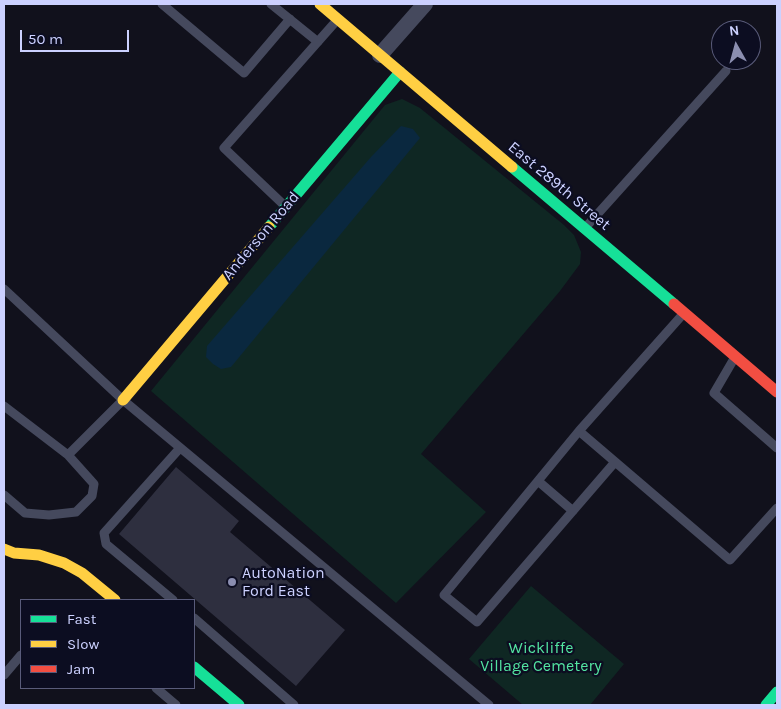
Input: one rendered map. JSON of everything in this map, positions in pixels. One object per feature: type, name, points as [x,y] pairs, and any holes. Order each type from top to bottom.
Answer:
[{"type":"street","name":"East 289th Street","points":[[320,4],[777,392]]},
{"type":"street","points":[[380,55],[425,4]]},
{"type":"street","name":"Anderson Road","points":[[123,400],[400,72]]},
{"type":"street","points":[[4,549],[14,553],[39,555],[64,563],[82,573],[114,599]]},
{"type":"street","points":[[195,668],[239,705]]},
{"type":"street","points":[[766,705],[777,692]]},
{"type":"lane","points":[[162,4],[244,73],[290,19]]},
{"type":"lane","points":[[271,4],[318,42]]},
{"type":"lane","points":[[286,207],[224,148],[338,19]]},
{"type":"lane","points":[[585,229],[726,71]]},
{"type":"lane","points":[[4,289],[123,400],[489,705]]},
{"type":"lane","points":[[615,462],[477,622],[444,595],[579,431],[684,313]]},
{"type":"lane","points":[[736,357],[714,393],[777,448]]},
{"type":"lane","points":[[68,455],[123,400]]},
{"type":"lane","points":[[4,406],[68,455],[94,484],[92,496],[76,512],[49,515],[25,513],[4,495]]},
{"type":"lane","points":[[579,431],[730,560],[777,508]]},
{"type":"lane","points":[[172,599],[106,544],[104,533],[180,448]]},
{"type":"lane","points":[[538,481],[574,511]]},
{"type":"lane","points":[[195,619],[294,705]]},
{"type":"lane","points":[[4,674],[20,656]]},
{"type":"lane","points":[[157,689],[176,705]]},
{"type":"green space","points":[[402,99],[420,108],[564,225],[574,235],[581,252],[580,264],[560,291],[421,454],[486,512],[396,603],[151,391],[385,105]]},
{"type":"green space","name":"Wickliffe Village Cemetery","points":[[531,586],[624,664],[590,705],[523,705],[469,659]]},
{"type":"water","points":[[401,126],[413,129],[420,138],[231,367],[221,369],[213,364],[206,357],[207,346],[371,157]]},
{"type":"building","name":"AutoNation Ford East","points":[[176,467],[239,521],[230,532],[345,630],[296,686],[119,534]]},
{"type":"traffic: fast","points":[[269,227],[400,72]]},
{"type":"traffic: fast","points":[[512,167],[674,304]]},
{"type":"traffic: fast","points":[[195,668],[239,705]]},
{"type":"traffic: fast","points":[[766,705],[777,692]]},
{"type":"traffic: slow","points":[[320,4],[512,167]]},
{"type":"traffic: slow","points":[[123,400],[269,227]]},
{"type":"traffic: slow","points":[[4,549],[14,553],[39,555],[64,563],[82,573],[114,599]]},
{"type":"traffic: jam","points":[[674,304],[777,392]]},
{"type":"place","name":"AutoNation Ford East","points":[[232,582]]}]
